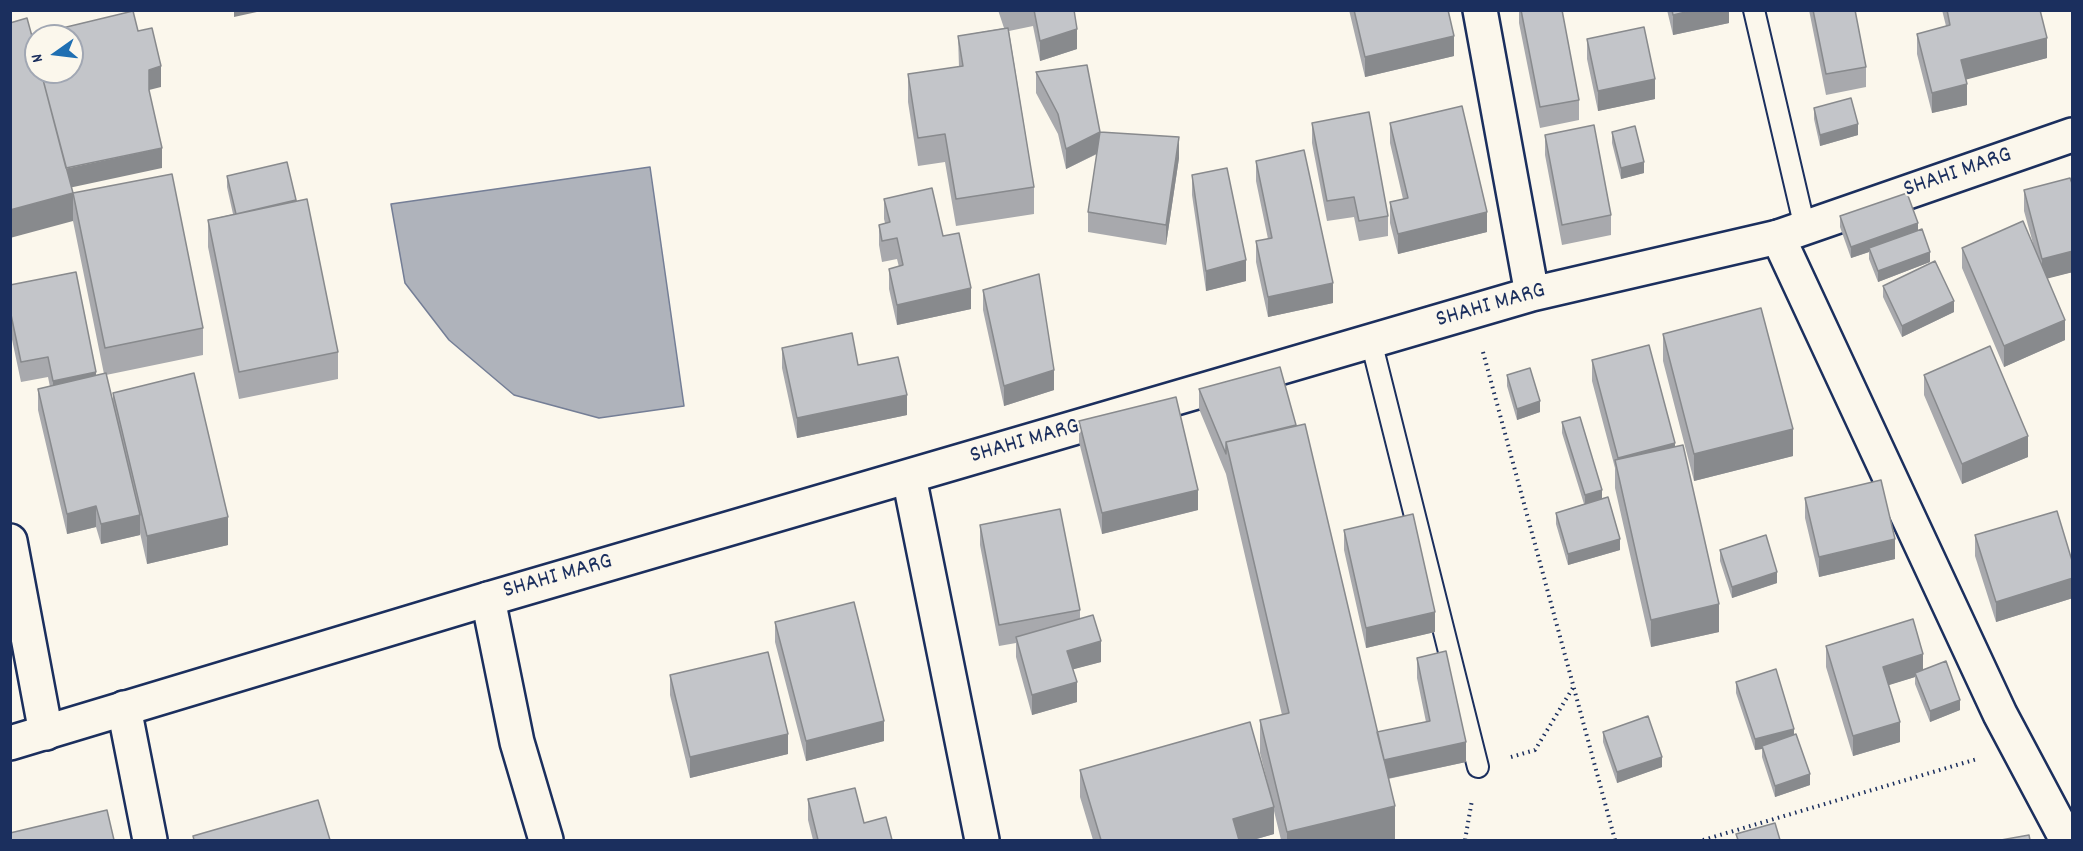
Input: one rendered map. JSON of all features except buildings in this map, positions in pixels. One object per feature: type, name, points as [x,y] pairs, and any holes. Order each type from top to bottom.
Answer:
[{"type":"street","points":[[1480,10],[1532,294]]},
{"type":"street","name":"SHAHI MARG","points":[[10,743],[488,599],[1472,311],[1532,294],[1791,232],[2073,135]]},
{"type":"street","points":[[1791,232],[1990,692],[2067,840]]},
{"type":"street","points":[[909,477],[982,840]]},
{"type":"street","points":[[10,541],[46,733]]},
{"type":"street","points":[[488,599],[517,742],[546,840]]},
{"type":"street","points":[[124,708],[150,840]]},
{"type":"lane","points":[[1754,10],[1791,232]]},
{"type":"lane","points":[[1371,341],[1478,767]]},
{"type":"path","points":[[1472,311],[1615,840]]},
{"type":"path","points":[[1703,840],[2018,747]]},
{"type":"shaded area","points":[[650,167],[684,406],[599,418],[514,395],[449,340],[405,283],[391,204]]}]
